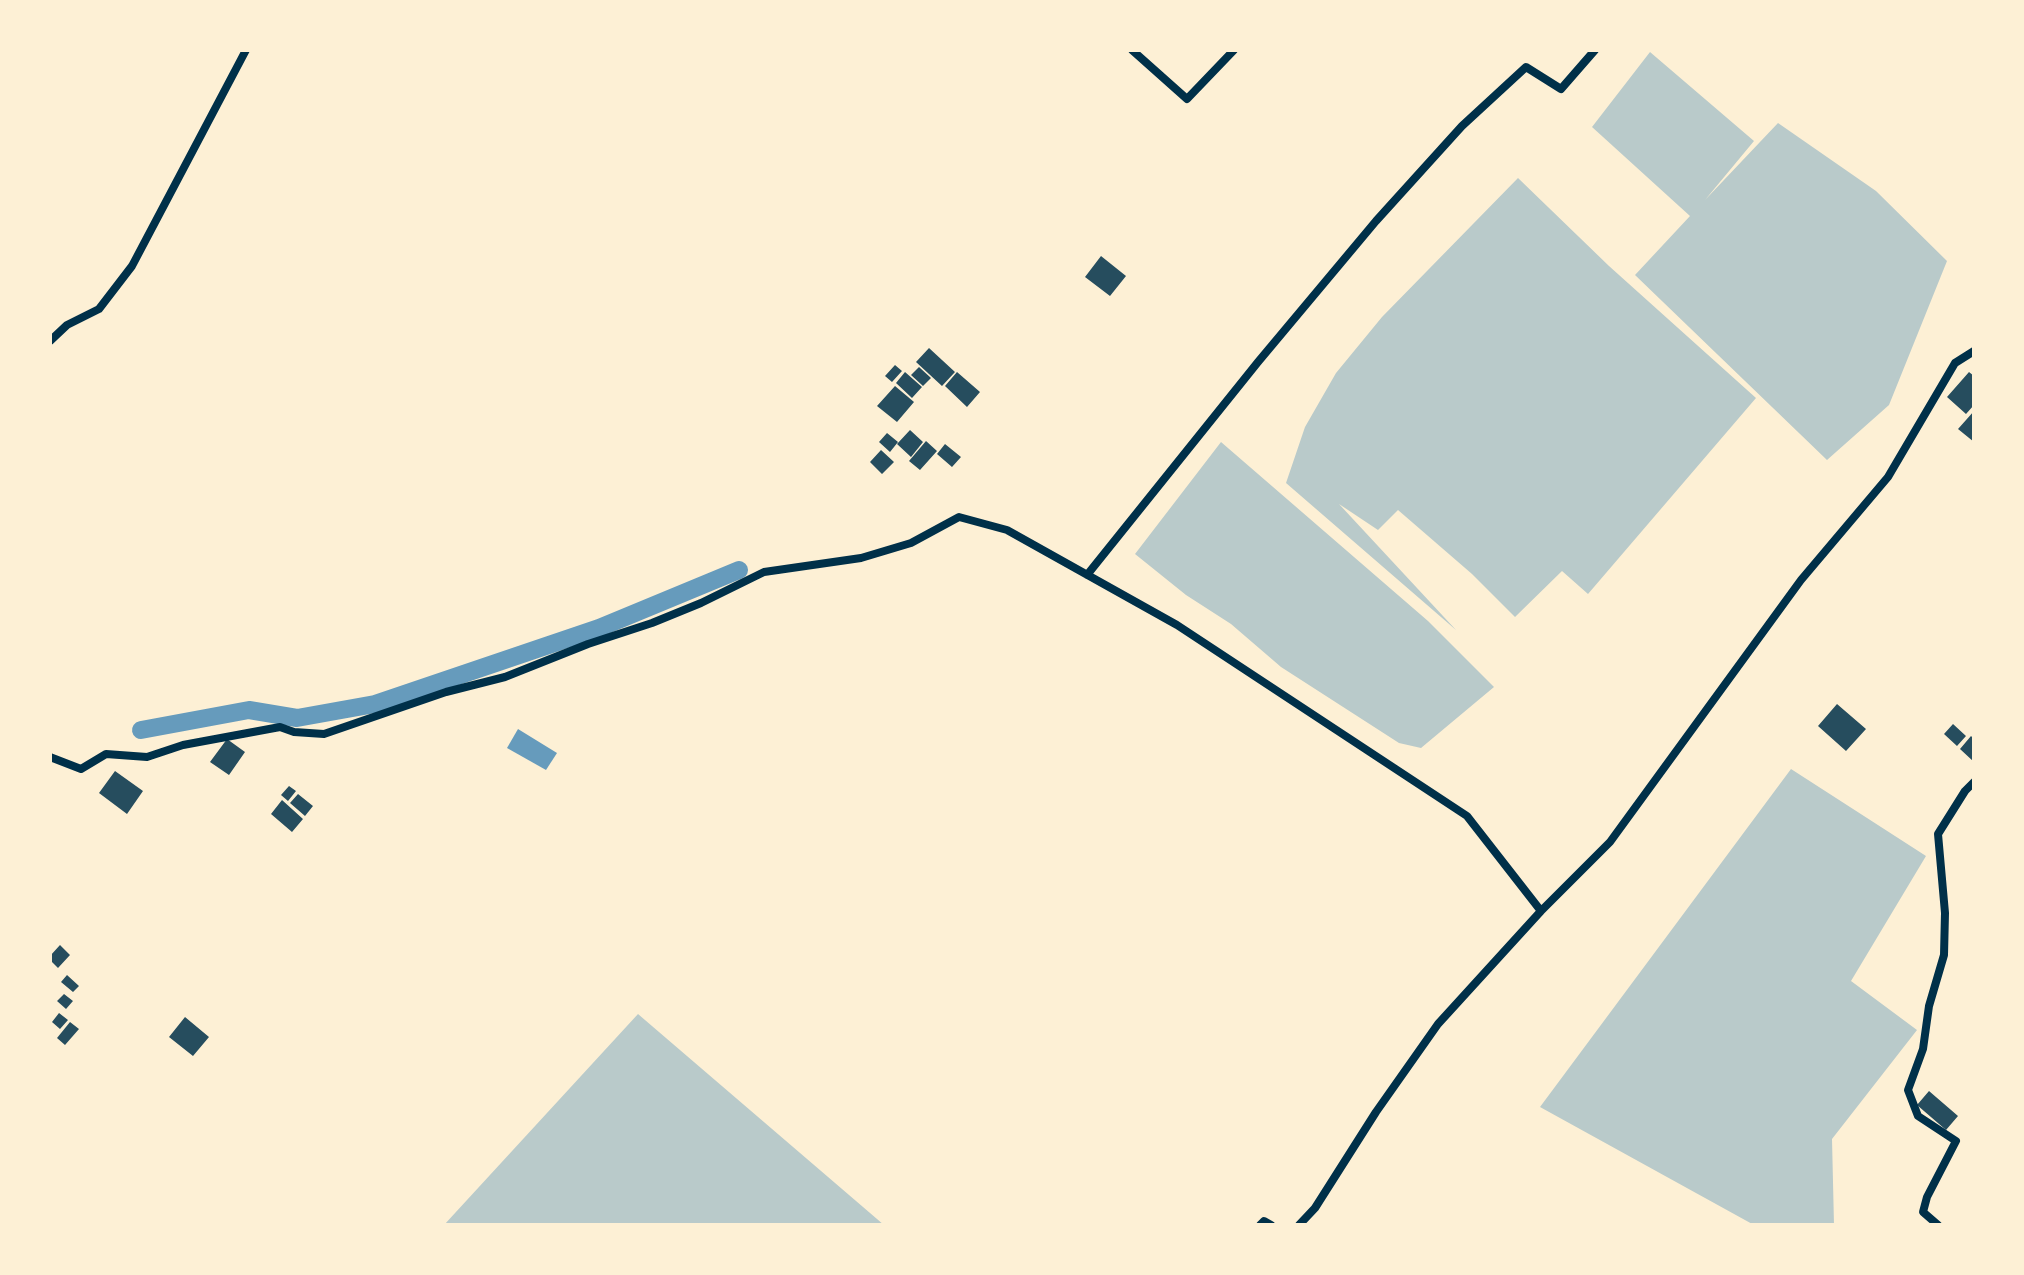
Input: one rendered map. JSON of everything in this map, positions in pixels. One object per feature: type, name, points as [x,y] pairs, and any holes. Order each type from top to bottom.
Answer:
[{"type":"street","points":[[50,341],[67,325],[99,309],[132,266],[246,50]]},
{"type":"street","points":[[1132,50],[1187,99],[1234,50]]},
{"type":"street","points":[[1087,575],[1317,292],[1462,126],[1526,67],[1561,89],[1595,50]]},
{"type":"street","points":[[1299,1225],[1315,1208],[1376,1112],[1438,1024],[1541,911],[1610,842],[1801,580],[1888,477],[1955,363],[1974,351]]},
{"type":"street","points":[[50,757],[81,769],[106,754],[147,757],[183,745],[280,727],[294,732],[324,734],[446,692],[505,677],[652,623],[764,572],[861,558],[911,543],[959,517],[1007,530],[1177,625],[1467,816],[1541,911]]},
{"type":"street","points":[[1938,1225],[1923,1212],[1927,1197],[1956,1141],[1918,1116],[1908,1090],[1923,1049],[1929,1006],[1944,955],[1945,913],[1938,834],[1974,782]]},
{"type":"street","points":[[1260,1225],[1264,1221],[1271,1225]]},
{"type":"shaded area","points":[[1650,52],[1754,141],[1705,200],[1778,123],[1876,191],[1947,261],[1889,405],[1827,460],[1635,275],[1690,216],[1592,127]]},
{"type":"shaded area","points":[[1518,178],[1609,266],[1756,398],[1588,594],[1562,571],[1515,617],[1472,574],[1398,510],[1378,530],[1339,504],[1456,630],[1286,483],[1305,427],[1336,373],[1382,317]]},
{"type":"shaded area","points":[[1221,442],[1428,621],[1494,687],[1421,748],[1399,743],[1281,667],[1231,624],[1186,595],[1135,554]]},
{"type":"shaded area","points":[[1791,769],[1926,856],[1851,981],[1917,1030],[1832,1139],[1834,1225],[1754,1225],[1540,1107]]},
{"type":"shaded area","points":[[638,1014],[884,1225],[444,1225]]},
{"type":"water","points":[[518,729],[557,753],[546,770],[507,748]]},
{"type":"building","points":[[1101,256],[1126,276],[1110,296],[1085,277]]},
{"type":"building","points":[[929,348],[955,372],[942,386],[916,362]]},
{"type":"building","points":[[895,365],[902,371],[892,382],[885,376]]},
{"type":"building","points":[[919,367],[931,378],[923,386],[911,375]]},
{"type":"building","points":[[905,372],[922,387],[912,398],[896,383]]},
{"type":"building","points":[[957,372],[980,392],[967,407],[945,386]]},
{"type":"building","points":[[1969,372],[1974,376],[1974,405],[1966,414],[1947,397]]},
{"type":"building","points":[[895,386],[914,402],[897,422],[877,406]]},
{"type":"building","points":[[1974,411],[1974,442],[1958,429]]},
{"type":"building","points":[[910,430],[923,442],[911,457],[897,444]]},
{"type":"building","points":[[887,433],[898,442],[890,452],[879,442]]},
{"type":"building","points":[[926,441],[937,451],[920,470],[909,461]]},
{"type":"building","points":[[945,444],[961,457],[952,467],[937,454]]},
{"type":"building","points":[[881,450],[894,462],[882,474],[870,462]]},
{"type":"building","points":[[1837,704],[1866,729],[1846,751],[1818,726]]},
{"type":"building","points":[[1953,724],[1966,736],[1957,746],[1944,734]]},
{"type":"building","points":[[1971,736],[1974,739],[1974,762],[1960,749]]},
{"type":"building","points":[[227,739],[245,752],[229,775],[210,762]]},
{"type":"building","points":[[115,771],[143,791],[127,814],[99,793]]},
{"type":"building","points":[[289,786],[296,791],[288,801],[281,795]]},
{"type":"building","points":[[298,794],[313,806],[305,816],[290,803]]},
{"type":"building","points":[[282,800],[303,819],[292,832],[271,814]]},
{"type":"building","points":[[60,945],[70,955],[58,968],[50,956]]},
{"type":"building","points":[[67,975],[79,986],[73,992],[61,982]]},
{"type":"building","points":[[64,994],[73,1001],[66,1009],[57,1001]]},
{"type":"building","points":[[59,1013],[68,1020],[60,1029],[52,1022]]},
{"type":"building","points":[[185,1017],[209,1037],[193,1056],[169,1037]]},
{"type":"building","points":[[70,1022],[79,1029],[65,1045],[57,1038]]},
{"type":"building","points":[[1929,1091],[1958,1116],[1946,1130],[1917,1105]]},
{"type":"waterway","points":[[141,730],[249,710],[297,718],[375,704],[599,628],[739,570]]}]
